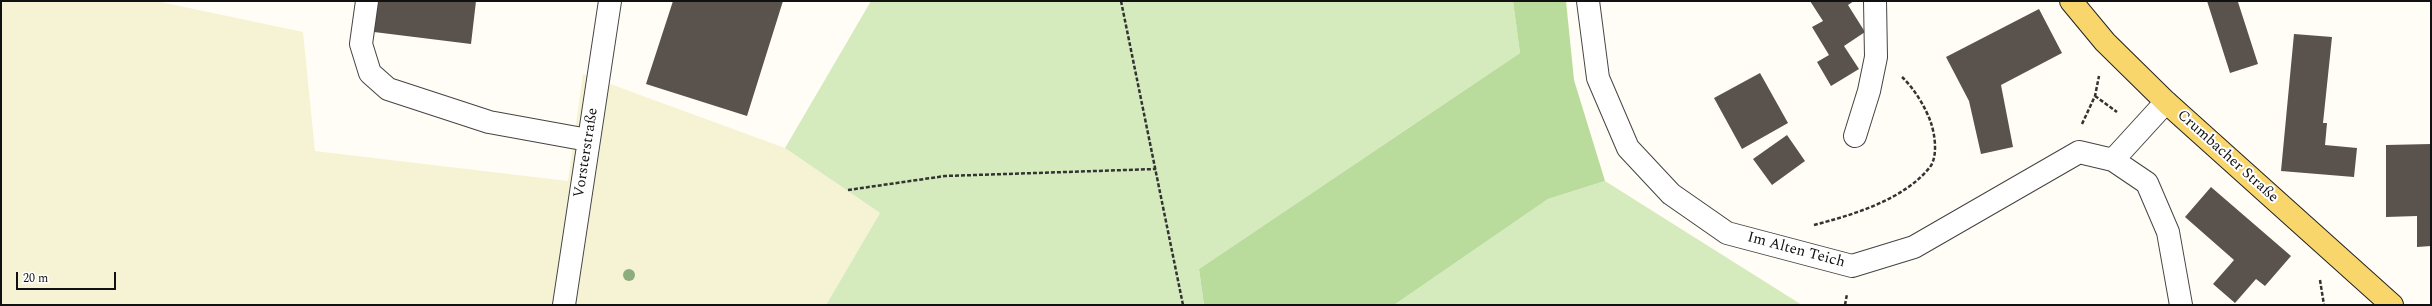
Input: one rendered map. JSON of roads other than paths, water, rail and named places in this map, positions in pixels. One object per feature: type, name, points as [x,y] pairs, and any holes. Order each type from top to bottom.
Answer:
[{"type":"main road","name":"Crumbacher Straße","points":[[2071,1],[2105,42],[2166,102],[2392,305]]},
{"type":"street","points":[[367,1],[361,44],[370,73],[388,88],[488,122],[588,140]]},
{"type":"street","name":"Vorsterstraße","points":[[564,305],[610,1]]},
{"type":"street","name":"Im Alten Teich","points":[[1588,1],[1598,78],[1628,148],[1671,194],[1727,233],[1852,266],[1914,247],[2079,152],[2113,160]]},
{"type":"street","points":[[1855,136],[1869,91],[1876,58],[1875,1]]},
{"type":"street","points":[[2166,102],[2113,160],[2147,183],[2168,232],[2181,305]]}]
